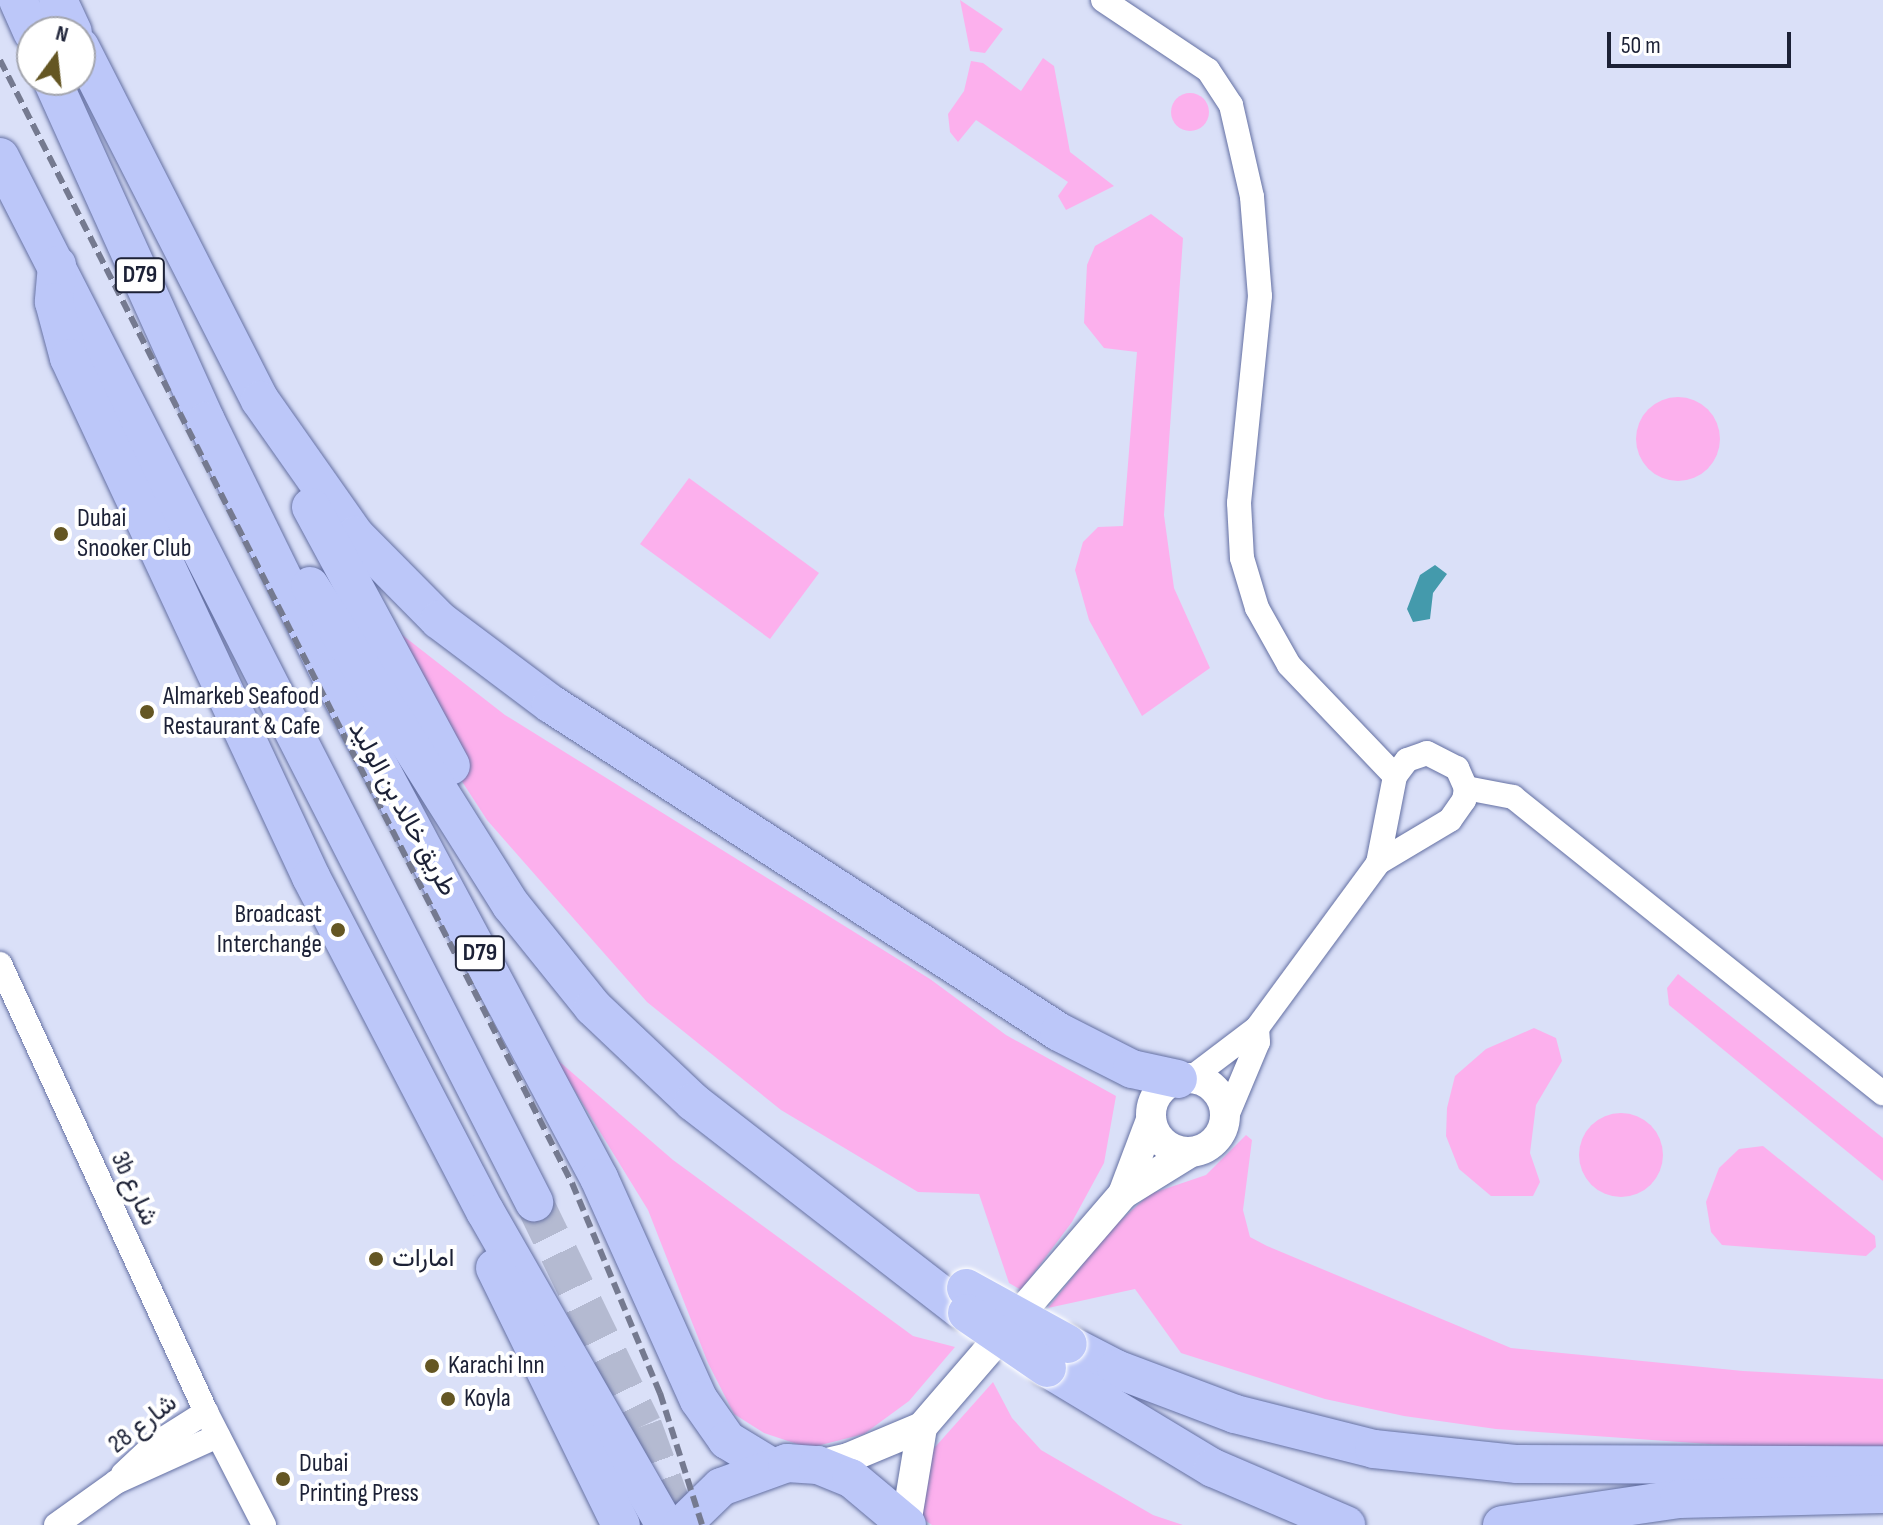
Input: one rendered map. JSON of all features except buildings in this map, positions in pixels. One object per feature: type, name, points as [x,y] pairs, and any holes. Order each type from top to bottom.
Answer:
[{"type":"main road","points":[[96,78],[260,400],[278,446],[507,863],[511,905]]},
{"type":"main road","name":"طريق خالد بن الوليد","points":[[59,96],[206,421],[356,728],[599,1178],[699,1400],[727,1440],[770,1466]]},
{"type":"main road","points":[[0,157],[534,1202]]},
{"type":"main road","points":[[57,265],[55,311],[69,358],[311,877],[485,1211],[665,1525]]},
{"type":"main road","points":[[260,400],[355,535],[439,620],[491,662],[1059,1032],[1132,1069],[1184,1078]]},
{"type":"main road","points":[[206,421],[511,905],[593,1007],[642,1056],[693,1102],[862,1231],[1057,1356],[1213,1468],[1346,1525]]},
{"type":"main road","points":[[485,1211],[492,1262],[517,1322],[621,1525]]},
{"type":"main road","points":[[1057,1356],[1116,1369],[1235,1414],[1374,1449],[1517,1464],[1883,1465]]},
{"type":"main road","points":[[682,1525],[721,1487],[770,1466],[818,1465],[871,1490],[906,1524]]},
{"type":"main road","points":[[1502,1525],[1679,1499],[1883,1494]]},
{"type":"street","points":[[1103,0],[1208,70],[1231,105],[1252,197],[1260,296],[1239,503],[1242,558],[1257,608],[1289,665],[1395,776]]},
{"type":"street","points":[[1123,1194],[1160,1090],[1184,1078],[1257,1028],[1378,863],[1459,812],[1466,788],[1457,768],[1439,755],[1416,755],[1395,776],[1378,863]]},
{"type":"street","points":[[1466,788],[1482,787],[1513,797],[1883,1093]]},
{"type":"street","name":"3b شارع","points":[[0,964],[206,1412],[264,1525]]},
{"type":"street","points":[[818,1465],[848,1458],[922,1427],[1123,1194],[1189,1153],[1214,1142],[1258,1042],[1257,1028]]},
{"type":"street","points":[[1184,1078],[1217,1091],[1226,1118]]},
{"type":"street","points":[[1151,1120],[1164,1144],[1189,1153]]},
{"type":"street","name":"شارع 28","points":[[56,1525],[116,1482],[154,1445],[206,1412]]},
{"type":"street","points":[[906,1524],[922,1427]]},
{"type":"street","name":"شارع 28","points":[[116,1482],[218,1436]]},
{"type":"shaded area","points":[[960,0],[1003,29],[985,53],[970,51]]},
{"type":"shaded area","points":[[1043,58],[1054,66],[1070,152],[1114,186],[1066,210],[1058,196],[1068,182],[976,120],[958,142],[950,132],[948,114],[964,91],[971,61],[983,63],[1021,91]]},
{"type":"shaded area","points":[[1190,93],[1203,99],[1209,112],[1203,125],[1190,131],[1177,125],[1171,112],[1177,99]]},
{"type":"shaded area","points":[[1151,214],[1183,238],[1164,515],[1174,588],[1210,668],[1142,716],[1089,620],[1075,570],[1083,542],[1098,527],[1123,526],[1137,352],[1104,348],[1084,323],[1087,265],[1095,246]]},
{"type":"shaded area","points":[[1670,397],[1686,397],[1702,404],[1713,415],[1720,439],[1717,455],[1708,469],[1686,481],[1670,481],[1654,474],[1643,463],[1636,447],[1636,431],[1643,415],[1654,404]]},
{"type":"shaded area","points":[[689,478],[819,573],[770,639],[640,544]]},
{"type":"shaded area","points":[[383,620],[505,715],[930,979],[1006,1035],[1116,1096],[1104,1163],[1072,1222],[1021,1290],[1009,1283],[979,1194],[918,1192],[781,1110],[647,1002],[487,820],[452,766]]},
{"type":"shaded area","points":[[1678,974],[1883,1138],[1883,1181],[1669,1005],[1667,988]]},
{"type":"shaded area","points":[[1534,1028],[1556,1038],[1562,1061],[1536,1105],[1530,1153],[1540,1182],[1533,1196],[1491,1196],[1459,1169],[1446,1136],[1447,1108],[1455,1076],[1486,1049]]},
{"type":"shaded area","points":[[554,1057],[673,1160],[913,1336],[955,1347],[909,1401],[864,1434],[809,1448],[764,1433],[734,1414],[708,1363],[648,1210]]},
{"type":"shaded area","points":[[1621,1113],[1637,1116],[1651,1125],[1660,1139],[1663,1155],[1660,1171],[1651,1185],[1637,1194],[1621,1197],[1605,1194],[1591,1185],[1582,1171],[1579,1155],[1582,1139],[1591,1125],[1605,1116]]},
{"type":"shaded area","points":[[1246,1135],[1252,1140],[1243,1210],[1250,1237],[1267,1246],[1511,1348],[1743,1371],[1883,1379],[1883,1451],[1793,1450],[1496,1429],[1404,1416],[1325,1399],[1181,1353],[1135,1289],[1048,1308],[1111,1229],[1150,1194],[1206,1175]]},
{"type":"shaded area","points":[[1763,1146],[1875,1236],[1876,1247],[1866,1256],[1722,1245],[1711,1232],[1706,1202],[1719,1168],[1739,1149]]},
{"type":"shaded area","points":[[993,1382],[1012,1418],[1041,1450],[1153,1515],[1183,1525],[932,1525],[917,1515],[920,1464]]},
{"type":"water","points":[[1435,565],[1447,574],[1433,593],[1430,619],[1413,622],[1407,609],[1420,575]]},
{"type":"tunnel","points":[[534,1202],[643,1426],[679,1525]]},
{"type":"railway","points":[[0,60],[572,1183],[660,1393],[702,1525]]},
{"type":"place","name":"Dubai Snooker Club","points":[[61,534]]},
{"type":"place","name":"Almarkeb Seafood Restaurant & Cafe","points":[[147,712]]},
{"type":"place","name":"Broadcast Interchange","points":[[338,930]]},
{"type":"place","name":"امارات","points":[[376,1259]]},
{"type":"place","name":"Karachi Inn","points":[[432,1366]]},
{"type":"place","name":"Koyla","points":[[448,1399]]},
{"type":"place","name":"Dubai Printing Press","points":[[283,1479]]}]
